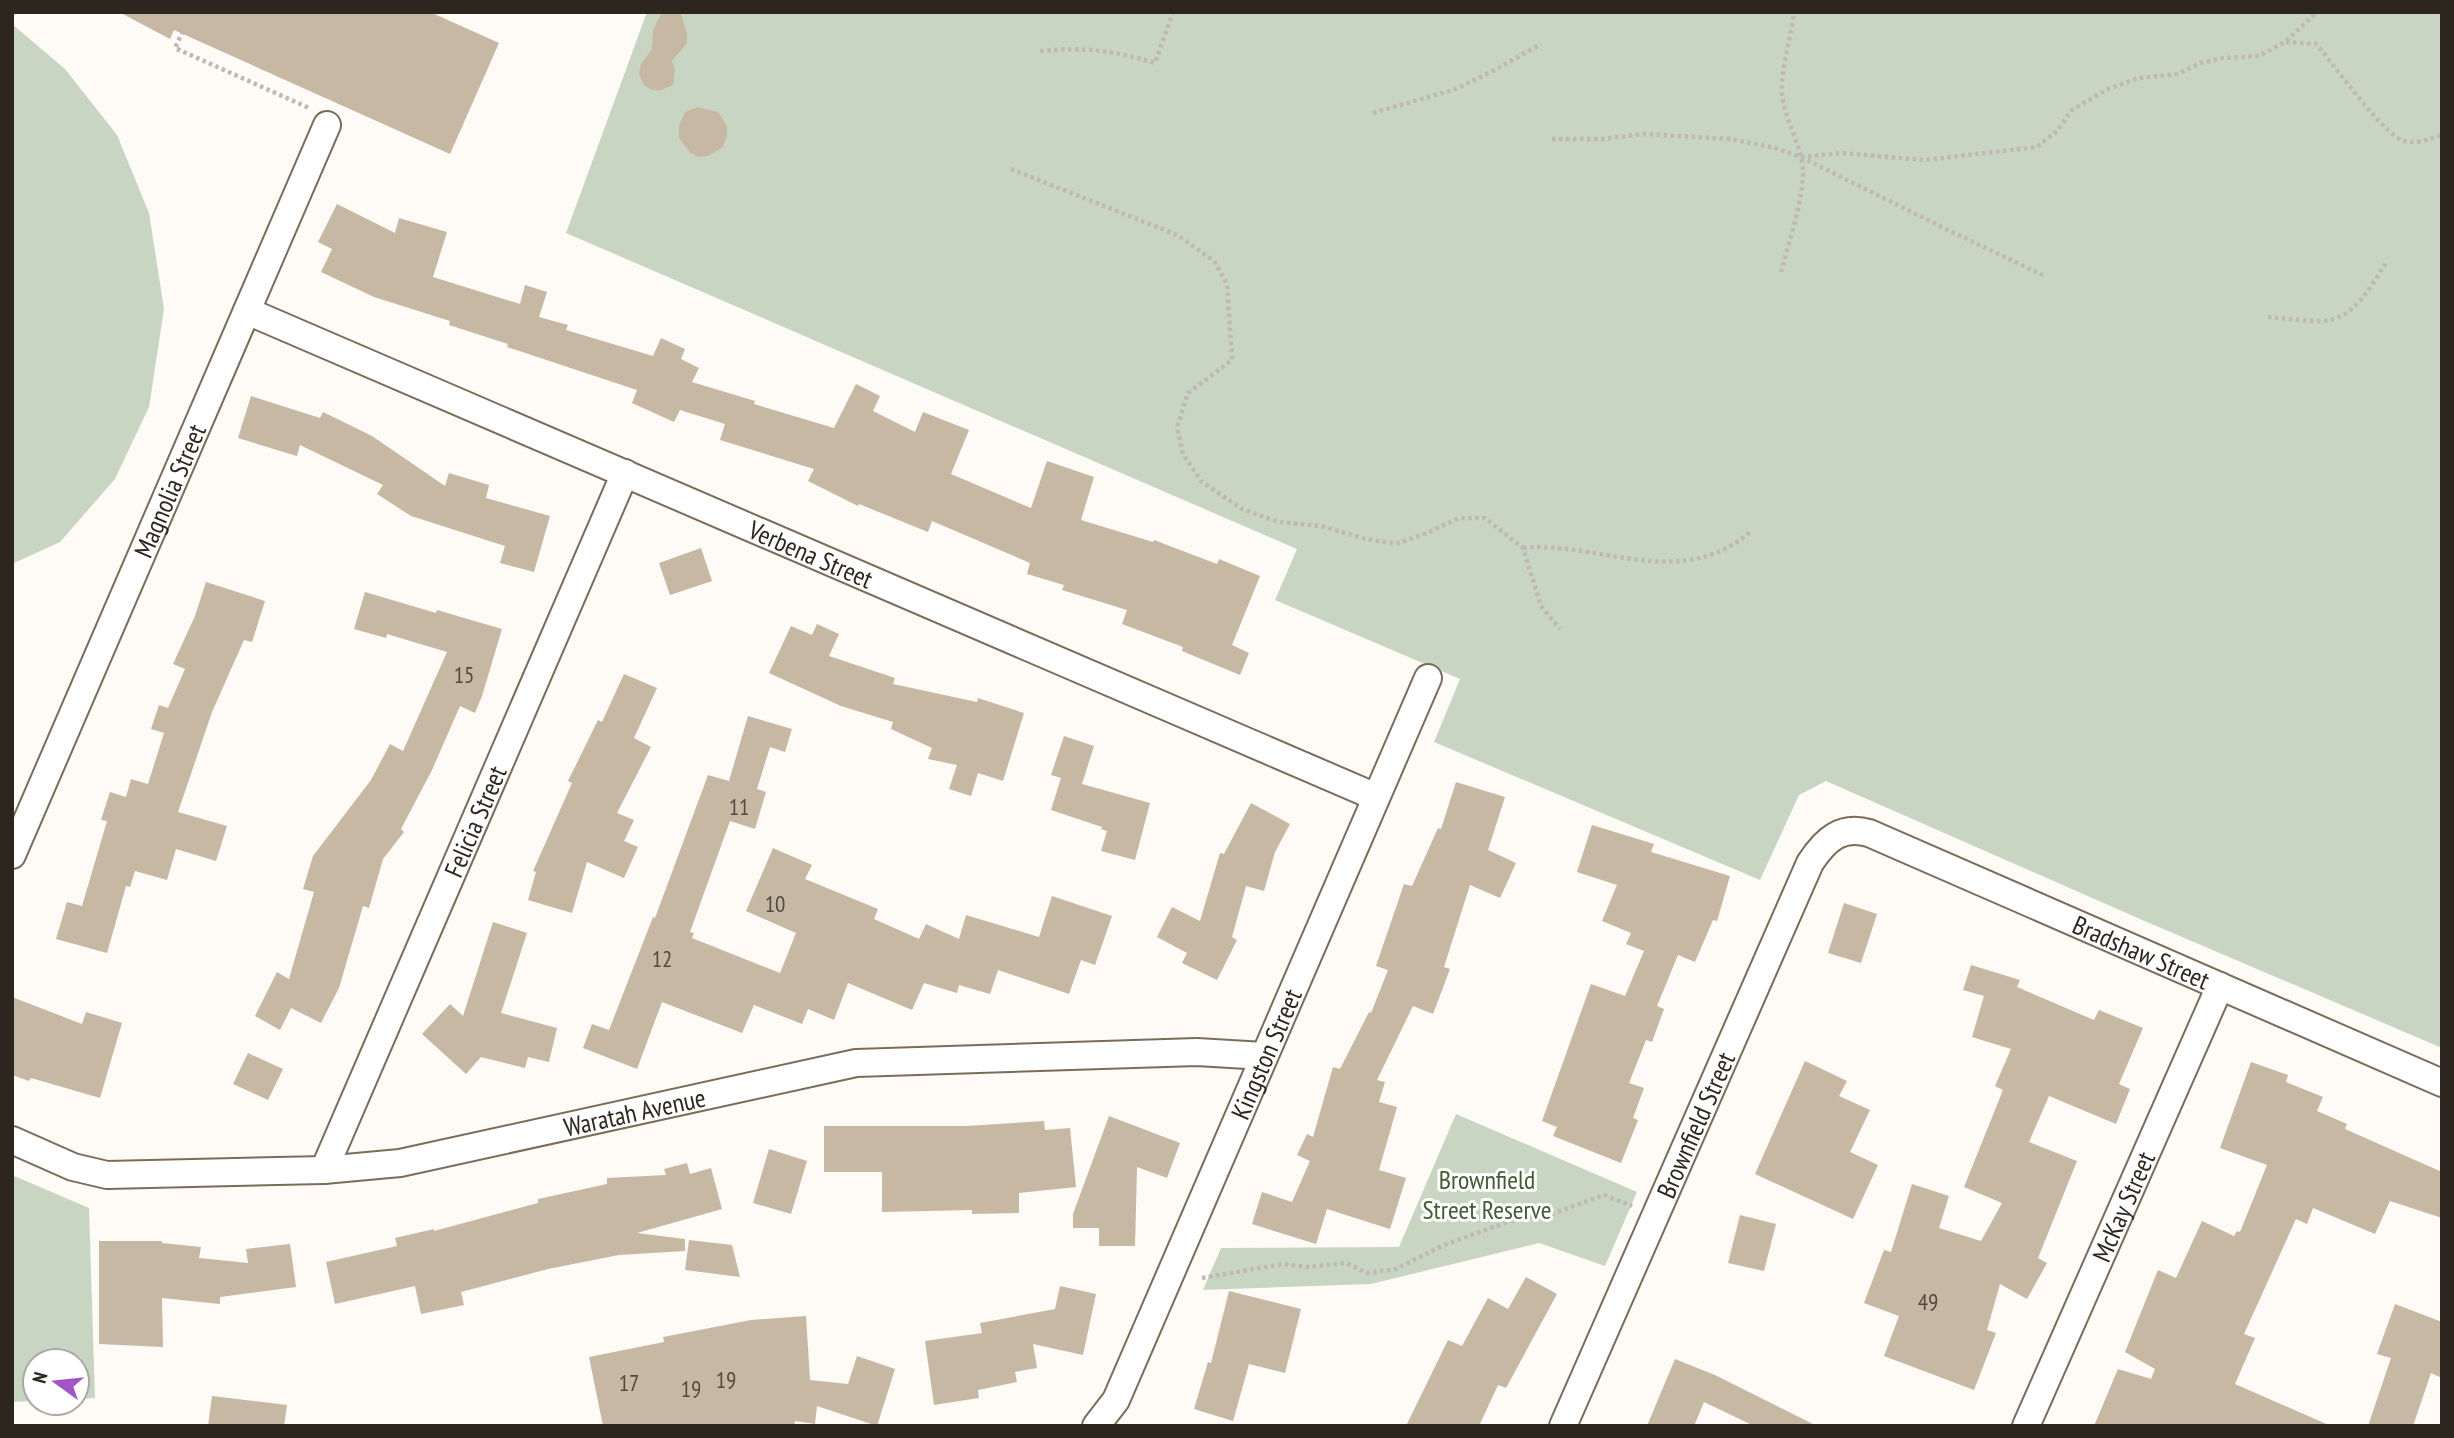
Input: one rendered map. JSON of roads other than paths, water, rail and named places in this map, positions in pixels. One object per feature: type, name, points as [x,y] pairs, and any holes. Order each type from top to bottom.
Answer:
[{"type":"street","name":"Magnolia Street","points":[[12,855],[247,311],[322,118]]},
{"type":"street","name":"Verbena Street","points":[[247,311],[1376,797]]},
{"type":"street","name":"Felicia Street","points":[[324,1170],[625,473]]},
{"type":"street","name":"Kingston Street","points":[[1096,1426],[1116,1401],[1428,678]]},
{"type":"street","name":"Bradshaw Street","points":[[1839,834],[1850,829],[1869,833],[2442,1083]]},
{"type":"street","name":"Brownfield Street","points":[[1563,1426],[1810,863],[1818,851],[1839,834]]},
{"type":"street","name":"McKay Street","points":[[2026,1426],[2220,986]]},
{"type":"street","name":"Waratah Avenue","points":[[12,1140],[73,1167],[107,1175],[324,1170],[400,1163],[856,1063],[1197,1052],[1264,1056]]},
{"type":"park label","name":"Brownfield Street Reserve","points":[[1487,1194]]}]
